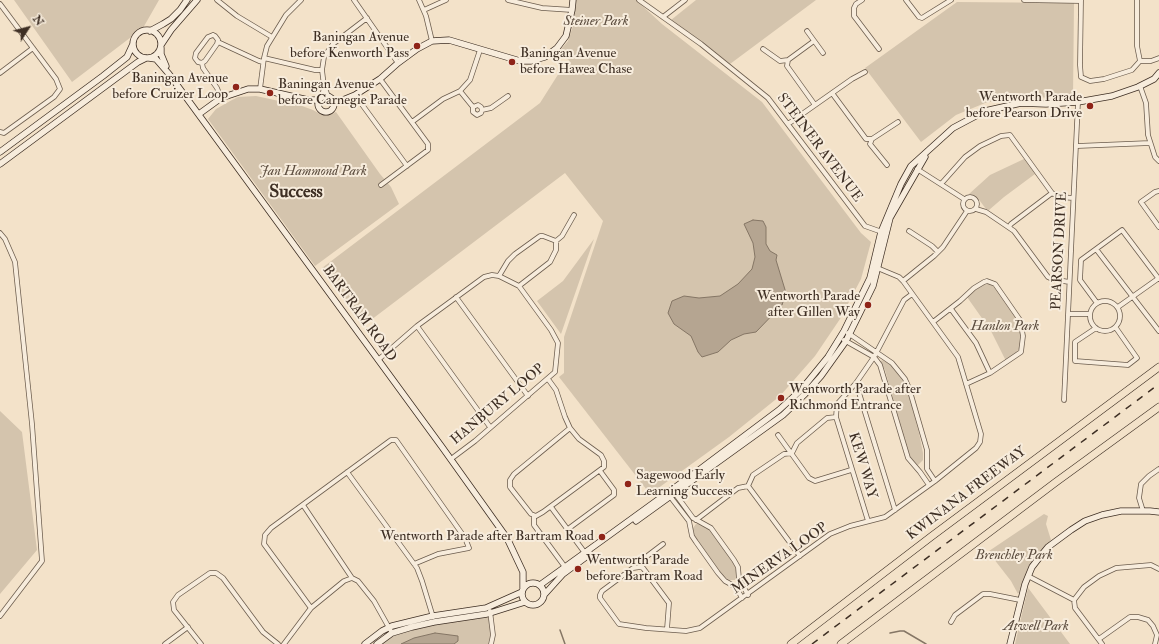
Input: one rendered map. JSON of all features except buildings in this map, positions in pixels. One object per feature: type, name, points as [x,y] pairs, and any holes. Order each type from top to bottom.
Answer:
[{"type":"highway","name":"KWINANA FREEWAY","points":[[791,644],[932,536],[1159,367]]},
{"type":"highway","points":[[841,644],[1159,407]]},
{"type":"street","points":[[150,31],[171,19],[187,0]]},
{"type":"street","points":[[0,164],[138,62],[157,54],[171,30],[197,0]]},
{"type":"street","points":[[217,0],[237,16],[272,37]]},
{"type":"street","points":[[260,89],[263,60],[272,37],[286,15],[301,0]]},
{"type":"street","points":[[354,0],[398,63]]},
{"type":"street","points":[[419,0],[424,10],[432,41]]},
{"type":"street","points":[[424,10],[446,0]]},
{"type":"street","points":[[508,0],[542,8],[572,10]]},
{"type":"street","points":[[199,114],[220,98],[248,89],[260,89],[308,100],[342,100],[356,95],[380,79],[422,45],[432,41],[449,40],[525,62],[536,60],[550,54],[563,41],[568,30],[572,10],[572,0]]},
{"type":"street","name":"STEINER AVENUE","points":[[639,0],[641,3],[701,44],[768,98],[864,226],[884,233]]},
{"type":"street","points":[[663,18],[684,0]]},
{"type":"street","points":[[862,0],[856,4],[854,8],[854,16],[879,49]]},
{"type":"street","points":[[906,0],[919,17],[922,18],[951,0]]},
{"type":"street","points":[[1024,0],[1081,0],[1081,77],[1093,81],[1113,77],[1132,70],[1140,61],[1152,61],[1159,58]]},
{"type":"street","points":[[1137,0],[1137,42],[1140,61]]},
{"type":"street","points":[[0,5],[56,79],[60,89],[54,98],[4,133],[0,132]]},
{"type":"street","points":[[308,100],[325,111],[332,108],[327,99],[324,86],[322,70],[324,57],[333,44],[367,18]]},
{"type":"street","points":[[0,152],[127,57],[136,35],[145,30],[153,32],[159,37],[161,45]]},
{"type":"street","points":[[807,31],[823,53]]},
{"type":"street","points":[[220,98],[217,88],[203,68],[202,63],[196,60],[196,53],[211,36],[216,36],[218,42],[259,62],[263,60],[322,70]]},
{"type":"street","points":[[763,49],[780,61],[788,60],[814,41]]},
{"type":"street","points":[[202,63],[218,42]]},
{"type":"street","points":[[133,44],[136,53],[140,56],[148,58]]},
{"type":"street","name":"BARTRAM ROAD","points":[[161,45],[163,62],[169,74]]},
{"type":"street","points":[[0,73],[33,48]]},
{"type":"street","points":[[412,122],[443,99],[460,92],[470,80],[480,50]]},
{"type":"street","name":"BARTRAM ROAD","points":[[148,58],[156,59],[199,114],[507,538],[523,572],[522,590]]},
{"type":"street","points":[[788,60],[787,66],[815,105]]},
{"type":"street","points":[[788,124],[865,72]]},
{"type":"street","points":[[377,644],[392,633],[433,619],[491,613],[525,602],[533,605],[538,604],[563,574],[671,493],[778,410],[801,390],[843,339],[846,333],[875,267],[884,233],[901,184],[911,166],[953,128],[985,111],[1021,103],[1046,104],[1078,102],[1112,96],[1140,86],[1156,78],[1159,73]]},
{"type":"street","points":[[380,79],[428,144],[428,150],[381,185]]},
{"type":"street","points":[[1140,86],[1146,103],[1147,132],[1155,157],[1159,161]]},
{"type":"street","points":[[460,92],[473,107],[472,112],[475,115],[480,114],[482,110],[491,108],[508,96]]},
{"type":"street","points":[[832,93],[866,139],[872,139],[898,122]]},
{"type":"street","points":[[356,95],[407,166]]},
{"type":"street","points":[[319,107],[327,99]]},
{"type":"street","name":"PEARSON DRIVE","points":[[1064,400],[1078,102]]},
{"type":"street","points":[[473,107],[475,105],[479,105],[482,110]]},
{"type":"street","points":[[941,184],[970,153],[980,146],[1001,136],[1010,135],[1052,193],[1060,197],[1073,198]]},
{"type":"street","points":[[872,139],[870,144],[887,165]]},
{"type":"street","points":[[1077,146],[1150,143]]},
{"type":"street","points":[[884,233],[890,218],[928,151]]},
{"type":"street","points":[[917,169],[964,199]]},
{"type":"street","points":[[1159,191],[1155,192],[1141,202],[1159,227]]},
{"type":"street","points":[[1009,228],[1011,224],[1052,193]]},
{"type":"street","points":[[964,199],[969,197],[974,198],[978,204],[976,209]]},
{"type":"street","points":[[964,199],[963,204],[967,211]]},
{"type":"street","points":[[903,281],[938,252],[967,211],[976,209],[986,212],[1014,231],[1048,277],[1069,282]]},
{"type":"street","points":[[556,241],[562,236],[574,215]]},
{"type":"street","points":[[1097,303],[1080,280],[1081,260],[1122,230],[1159,278],[1118,307]]},
{"type":"street","points":[[908,231],[932,246],[938,252]]},
{"type":"street","points":[[0,233],[5,239],[15,262],[32,424],[42,562],[0,616]]},
{"type":"street","points":[[378,360],[417,326],[484,277],[492,275],[499,276],[508,261],[515,254],[540,236],[556,241]]},
{"type":"street","points":[[519,286],[550,262],[556,250],[556,241]]},
{"type":"street","points":[[1096,249],[1159,331]]},
{"type":"street","points":[[875,267],[899,277],[903,281],[958,357],[966,384],[990,373],[1021,352],[1023,336],[1020,320],[995,284],[987,281],[974,288],[933,322]]},
{"type":"street","name":"HANBURY LOOP","points":[[451,459],[555,372],[558,343],[551,330],[519,286],[499,276]]},
{"type":"street","points":[[792,453],[797,443],[827,418],[836,417],[837,404],[856,383],[876,355],[904,300],[912,294]]},
{"type":"street","points":[[456,297],[528,396]]},
{"type":"street","points":[[1106,300],[1118,307],[1121,316],[1116,328],[1106,332],[1096,328],[1090,320],[1090,314],[1091,310],[1097,303],[1106,300]]},
{"type":"street","points":[[951,308],[976,343],[990,373]]},
{"type":"street","points":[[1068,314],[1090,314]]},
{"type":"street","points":[[417,326],[490,427]]},
{"type":"street","points":[[1096,328],[1075,342],[1075,360],[1128,365],[1137,358],[1116,328]]},
{"type":"street","points":[[846,333],[876,355],[908,458],[929,485]]},
{"type":"street","points":[[843,339],[892,363],[905,379],[927,450],[927,469],[935,481]]},
{"type":"street","points":[[548,379],[556,390],[570,428],[579,439],[601,455],[604,465],[600,471],[551,507],[539,515],[534,516],[529,513],[513,491],[510,486],[510,480],[514,474],[570,428]]},
{"type":"street","points":[[856,383],[895,510]]},
{"type":"street","name":"MINERVA LOOP","points":[[640,567],[633,568],[602,591],[600,598],[619,624],[686,631],[700,628],[748,595],[830,534],[850,526],[885,517],[935,481],[976,448],[980,442],[981,434],[966,384]]},
{"type":"street","name":"KEW WAY","points":[[836,417],[868,521]]},
{"type":"street","points":[[778,434],[809,478],[815,481],[852,470]]},
{"type":"street","points":[[311,608],[264,544],[265,535],[271,528],[392,440],[396,440],[465,538],[469,548],[438,554],[414,564]]},
{"type":"street","points":[[748,486],[753,475],[784,454],[792,453]]},
{"type":"street","points":[[917,469],[926,465]]},
{"type":"street","points":[[1143,511],[1139,498],[1142,484],[1159,468]]},
{"type":"street","points":[[568,529],[614,495],[614,490],[600,471]]},
{"type":"street","points":[[347,472],[414,564],[422,581],[433,619]]},
{"type":"street","points":[[696,520],[738,488],[748,486]]},
{"type":"street","points":[[748,486],[800,556]]},
{"type":"street","points":[[671,493],[696,520],[711,528],[738,567],[739,579],[748,595]]},
{"type":"street","points":[[538,584],[565,567],[671,493]]},
{"type":"street","points":[[671,493],[689,521],[692,536],[696,542],[718,573],[725,581],[732,584],[736,588],[742,598]]},
{"type":"street","points":[[303,505],[352,578],[358,581],[374,601],[392,633]]},
{"type":"street","points":[[551,507],[585,553]]},
{"type":"street","points":[[1010,644],[1020,600],[1028,576],[1038,558],[1048,547],[1070,530],[1085,521],[1102,515],[1121,511],[1159,512]]},
{"type":"street","points":[[534,516],[534,525],[565,567]]},
{"type":"street","points":[[663,544],[642,560],[640,567],[646,570],[669,603],[667,629]]},
{"type":"street","points":[[1102,644],[1075,608],[1074,600],[1084,587],[1098,576],[1116,568],[1151,565],[1159,568]]},
{"type":"street","name":"BARTRAM ROAD","points":[[523,572],[538,584]]},
{"type":"street","points":[[201,644],[174,610],[173,602],[178,595],[210,573],[216,573],[223,578],[263,632],[278,644]]},
{"type":"street","points":[[1028,576],[1074,600]]},
{"type":"street","points":[[284,644],[311,608],[344,581],[352,578]]},
{"type":"street","points":[[732,584],[739,579]]},
{"type":"street","points":[[365,644],[389,627],[433,619],[489,606],[522,590],[528,583],[538,584],[542,587],[544,595]]},
{"type":"street","points":[[522,590],[523,599],[525,602]]},
{"type":"street","points":[[951,622],[955,615],[983,594],[1020,600]]},
{"type":"street","points":[[489,606],[493,635],[491,644]]},
{"type":"street","points":[[1099,639],[1130,617],[1138,617],[1148,620],[1153,626],[1157,634],[1155,644]]},
{"type":"street","points":[[165,644],[188,627]]},
{"type":"green space","points":[[14,0],[159,0],[143,28],[72,82]]},
{"type":"green space","name":"Steiner Park","points":[[576,0],[636,0],[662,24],[762,102],[861,233],[871,242],[861,279],[840,319],[815,356],[780,396],[729,437],[650,494],[559,377],[564,373],[564,337],[603,221],[565,173],[363,326],[322,268],[540,103],[559,73],[567,73],[569,60],[557,54],[568,41],[574,23]]},
{"type":"green space","points":[[696,0],[816,0],[730,64],[671,20]]},
{"type":"green space","points":[[957,2],[1074,3],[1073,97],[1012,98],[985,103],[956,115],[921,142],[865,68]]},
{"type":"green space","name":"Jan Hammond Park","points":[[256,96],[302,106],[322,115],[329,115],[336,112],[391,187],[399,204],[315,266],[208,119],[216,109],[238,97]]},
{"type":"green space","points":[[1024,159],[1035,174],[989,210],[986,209],[977,197],[969,194],[990,175]]},
{"type":"green space","points":[[594,239],[561,334],[537,301],[563,281]]},
{"type":"green space","name":"Hanlon Park","points":[[983,284],[993,286],[1021,328],[1019,349],[1006,361],[991,331],[967,297]]},
{"type":"green space","points":[[882,360],[890,364],[906,385],[923,453],[923,460],[918,465],[915,465],[909,455],[885,370],[880,362]]},
{"type":"green space","points":[[0,411],[22,432],[37,550],[0,594]]},
{"type":"green space","name":"Brenchley Park","points":[[1044,514],[1048,516],[1046,524],[1051,540],[1032,562],[1018,594],[1011,581],[989,551]]},
{"type":"green space","points":[[698,523],[707,527],[713,532],[733,560],[737,573],[735,580],[729,580],[723,576],[697,541],[693,533],[693,528]]},
{"type":"green space","name":"Atwell Park","points":[[1028,588],[1029,589],[1070,644],[1015,644]]},
{"type":"green space","points":[[483,616],[490,620],[491,633],[488,644],[380,644],[390,637],[418,627]]},
{"type":"shaded area","points":[[753,220],[763,221],[766,227],[766,244],[770,251],[777,255],[776,260],[786,293],[782,305],[756,332],[744,334],[731,340],[718,352],[702,357],[698,352],[691,336],[674,324],[668,313],[672,301],[684,296],[699,298],[720,296],[738,284],[752,269],[755,257],[753,243],[744,224]]},
{"type":"shaded area","points":[[435,633],[458,636],[458,641],[454,644],[401,644],[414,638]]},
{"type":"waterway","points":[[560,630],[565,644]]},
{"type":"waterway","points":[[890,633],[904,631],[926,644]]},
{"type":"railway","points":[[812,644],[1159,384]]},
{"type":"place","name":"Baningan Avenue before Kenworth Pass","points":[[417,46]]},
{"type":"place","name":"Baningan Avenue before Hawea Chase","points":[[512,62]]},
{"type":"place","name":"Baningan Avenue before Cruizer Loop","points":[[236,87]]},
{"type":"place","name":"Baningan Avenue before Carnegie Parade","points":[[270,93]]},
{"type":"place","name":"Wentworth Parade before Pearson Drive","points":[[1090,106]]},
{"type":"place","name":"Wentworth Parade after Gillen Way","points":[[868,305]]},
{"type":"place","name":"Wentworth Parade after Richmond Entrance","points":[[781,398]]},
{"type":"place","name":"Sagewood Early Learning Success","points":[[628,484]]},
{"type":"place","name":"Wentworth Parade after Bartram Road","points":[[602,537]]},
{"type":"place","name":"Wentworth Parade before Bartram Road","points":[[578,569]]},
{"type":"district","name":"Success","points":[[296,193]]}]
